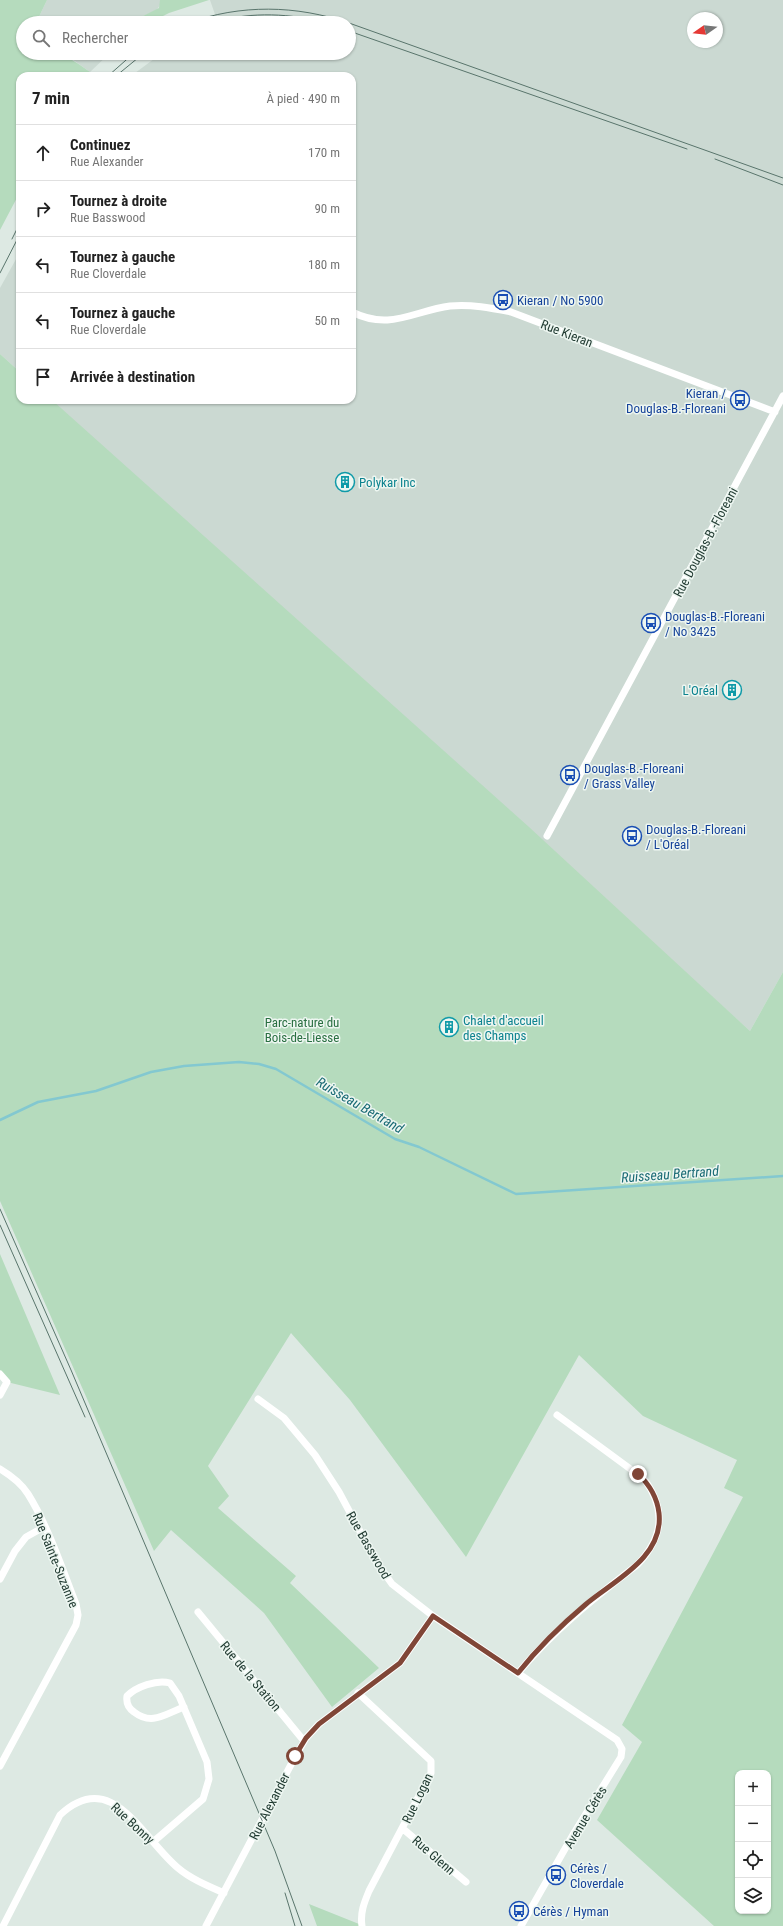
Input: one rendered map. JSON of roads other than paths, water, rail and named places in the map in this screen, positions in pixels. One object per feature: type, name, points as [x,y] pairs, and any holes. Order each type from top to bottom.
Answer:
[{"type":"street","name":"Rue Kieran","points":[[356,314],[369,319],[382,321],[396,320],[449,307],[466,305],[485,306],[511,312],[775,412]]},
{"type":"street","name":"Rue Douglas-B.-Floreani","points":[[547,836],[783,396]]},
{"type":"street","points":[[0,1374],[7,1382],[0,1395]]},
{"type":"street","name":"Rue Basswood","points":[[258,1399],[284,1418],[315,1456],[339,1492],[377,1563],[392,1584],[433,1616],[617,1740],[622,1749]]},
{"type":"street","points":[[518,1673],[538,1649],[563,1624],[636,1565],[646,1555],[657,1534],[660,1521],[658,1507],[653,1492],[644,1479],[557,1415]]},
{"type":"street","name":"Rue Sainte-Suzanne","points":[[0,1469],[16,1481],[27,1493],[44,1527],[76,1604],[78,1615],[76,1625],[0,1766]]},
{"type":"street","points":[[0,1578],[15,1551],[26,1537],[44,1527]]},
{"type":"street","name":"Rue de la Station","points":[[198,1612],[304,1741]]},
{"type":"street","name":"Rue Alexander","points":[[209,1925],[291,1762],[304,1741],[319,1724],[358,1693],[400,1663],[433,1616]]},
{"type":"street","points":[[153,1842],[203,1799],[208,1779],[207,1762],[184,1707],[170,1683],[164,1681],[150,1684],[130,1693],[127,1696],[126,1701],[130,1710],[146,1720],[156,1718],[184,1707]]},
{"type":"street","name":"Rue Logan","points":[[358,1693],[431,1761],[431,1773],[363,1905],[361,1918],[362,1926]]},
{"type":"street","name":"Avenue Cérès","points":[[521,1926],[574,1833],[621,1757],[622,1749]]},
{"type":"street","name":"Rue Bonny","points":[[3,1926],[60,1815],[70,1806],[84,1799],[99,1798],[115,1803],[177,1867],[190,1877],[224,1893]]},
{"type":"street","name":"Rue Glenn","points":[[402,1828],[466,1882]]},
{"type":"waterway","name":"Ruisseau Bertrand","points":[[0,1120],[38,1102],[96,1091],[151,1072],[184,1066],[239,1062],[259,1064],[276,1069],[395,1139],[419,1147],[516,1194],[783,1176]]},
{"type":"tram line","points":[[212,16],[228,12],[268,9],[289,10],[324,16]]},
{"type":"tram line","points":[[244,16],[285,16]]},
{"type":"tram line","points":[[356,26],[783,178]]},
{"type":"tram line","points":[[356,33],[687,149]]},
{"type":"tram line","points":[[113,72],[126,60]]},
{"type":"tram line","points":[[121,72],[135,60]]},
{"type":"tram line","points":[[715,159],[783,185]]},
{"type":"tram line","points":[[12,239],[16,231]]},
{"type":"tram line","points":[[0,273],[16,242]]},
{"type":"tram line","points":[[0,1209],[71,1370],[275,1851],[302,1926]]},
{"type":"tram line","points":[[0,1225],[85,1417]]},
{"type":"tram line","points":[[285,1893],[295,1926]]},
{"type":"place","name":"Kieran / No 5900","points":[[503,300]]},
{"type":"place","name":"Kieran / Douglas-B.-Floreani","points":[[740,400]]},
{"type":"place","name":"Polykar Inc","points":[[345,482]]},
{"type":"place","name":"Douglas-B.-Floreani / No 3425","points":[[651,623]]},
{"type":"place","name":"L'Oréal","points":[[732,690]]},
{"type":"place","name":"Douglas-B.-Floreani / Grass Valley","points":[[570,775]]},
{"type":"place","name":"Douglas-B.-Floreani / L'Oréal","points":[[632,836]]},
{"type":"place","name":"Chalet d'accueil des Champs","points":[[449,1027]]},
{"type":"place","name":"Cérès / Cloverdale","points":[[556,1875]]},
{"type":"place","name":"Cérès / Hyman","points":[[519,1911]]},
{"type":"park label","name":"Parc-nature du Bois-de-Liesse","points":[[302,1030]]}]
